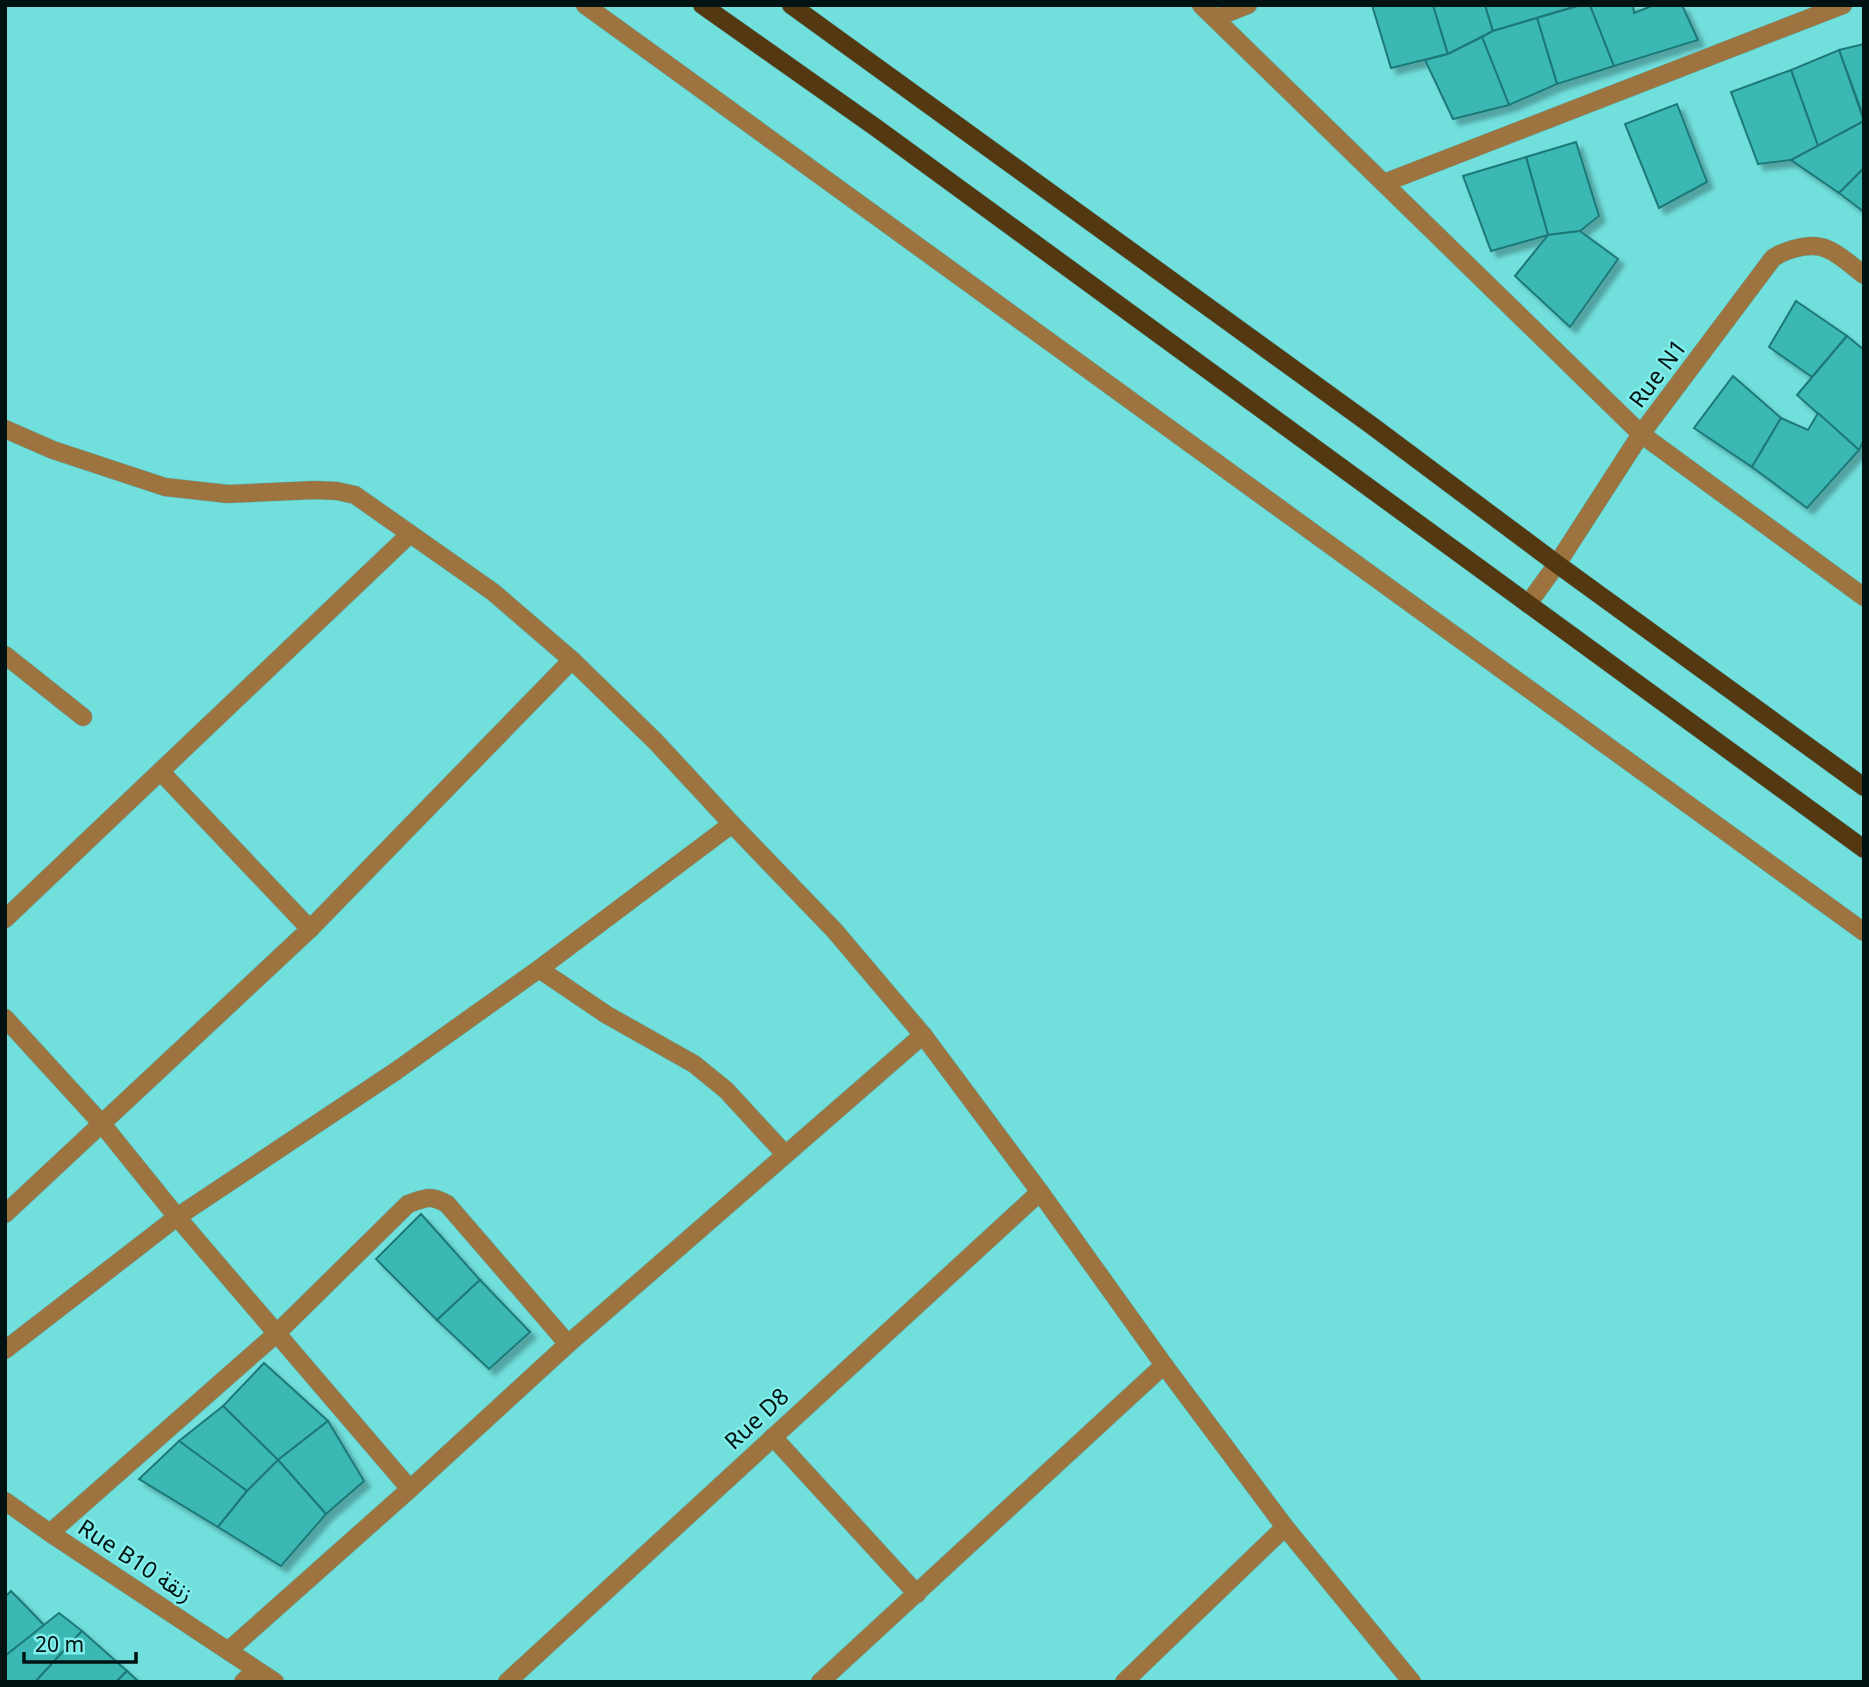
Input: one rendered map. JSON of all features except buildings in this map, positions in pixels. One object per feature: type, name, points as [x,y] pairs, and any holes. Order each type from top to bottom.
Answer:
[{"type":"main road","points":[[702,5],[875,127],[1864,849]]},
{"type":"main road","points":[[791,5],[1371,425],[1864,787]]},
{"type":"street","points":[[586,5],[1864,932]]},
{"type":"street","points":[[1201,5],[1641,434],[1864,597]]},
{"type":"street","points":[[1215,18],[1248,5]]},
{"type":"street","points":[[1384,183],[1835,6]]},
{"type":"street","name":"Rue N1","points":[[1528,604],[1641,434],[1773,258],[1800,248],[1818,247],[1829,250],[1864,275]]},
{"type":"street","points":[[5,429],[53,450],[165,486],[228,494],[315,490],[355,495],[493,592],[572,660],[656,742],[834,930],[923,1035],[1284,1527],[1412,1682]]},
{"type":"street","points":[[5,919],[410,534]]},
{"type":"street","points":[[5,655],[83,717]]},
{"type":"street","points":[[5,1214],[310,929],[572,660]]},
{"type":"street","points":[[162,772],[310,929]]},
{"type":"street","points":[[5,1350],[177,1217],[396,1072],[538,970],[732,824]]},
{"type":"street","points":[[538,970],[607,1015],[694,1064],[726,1090],[785,1154]]},
{"type":"street","points":[[5,1018],[102,1124],[177,1217],[410,1489]]},
{"type":"street","points":[[229,1650],[568,1344],[923,1035]]},
{"type":"street","name":"Rue D8","points":[[507,1682],[1040,1192]]},
{"type":"street","points":[[50,1533],[276,1334],[408,1205],[423,1199],[436,1198],[447,1204],[568,1344]]},
{"type":"street","points":[[820,1682],[1164,1365]]},
{"type":"street","points":[[772,1437],[917,1594]]},
{"type":"street","name":"Rue B10 زنقة","points":[[5,1501],[229,1650],[250,1676],[275,1682]]},
{"type":"street","points":[[1124,1682],[1284,1527]]}]
